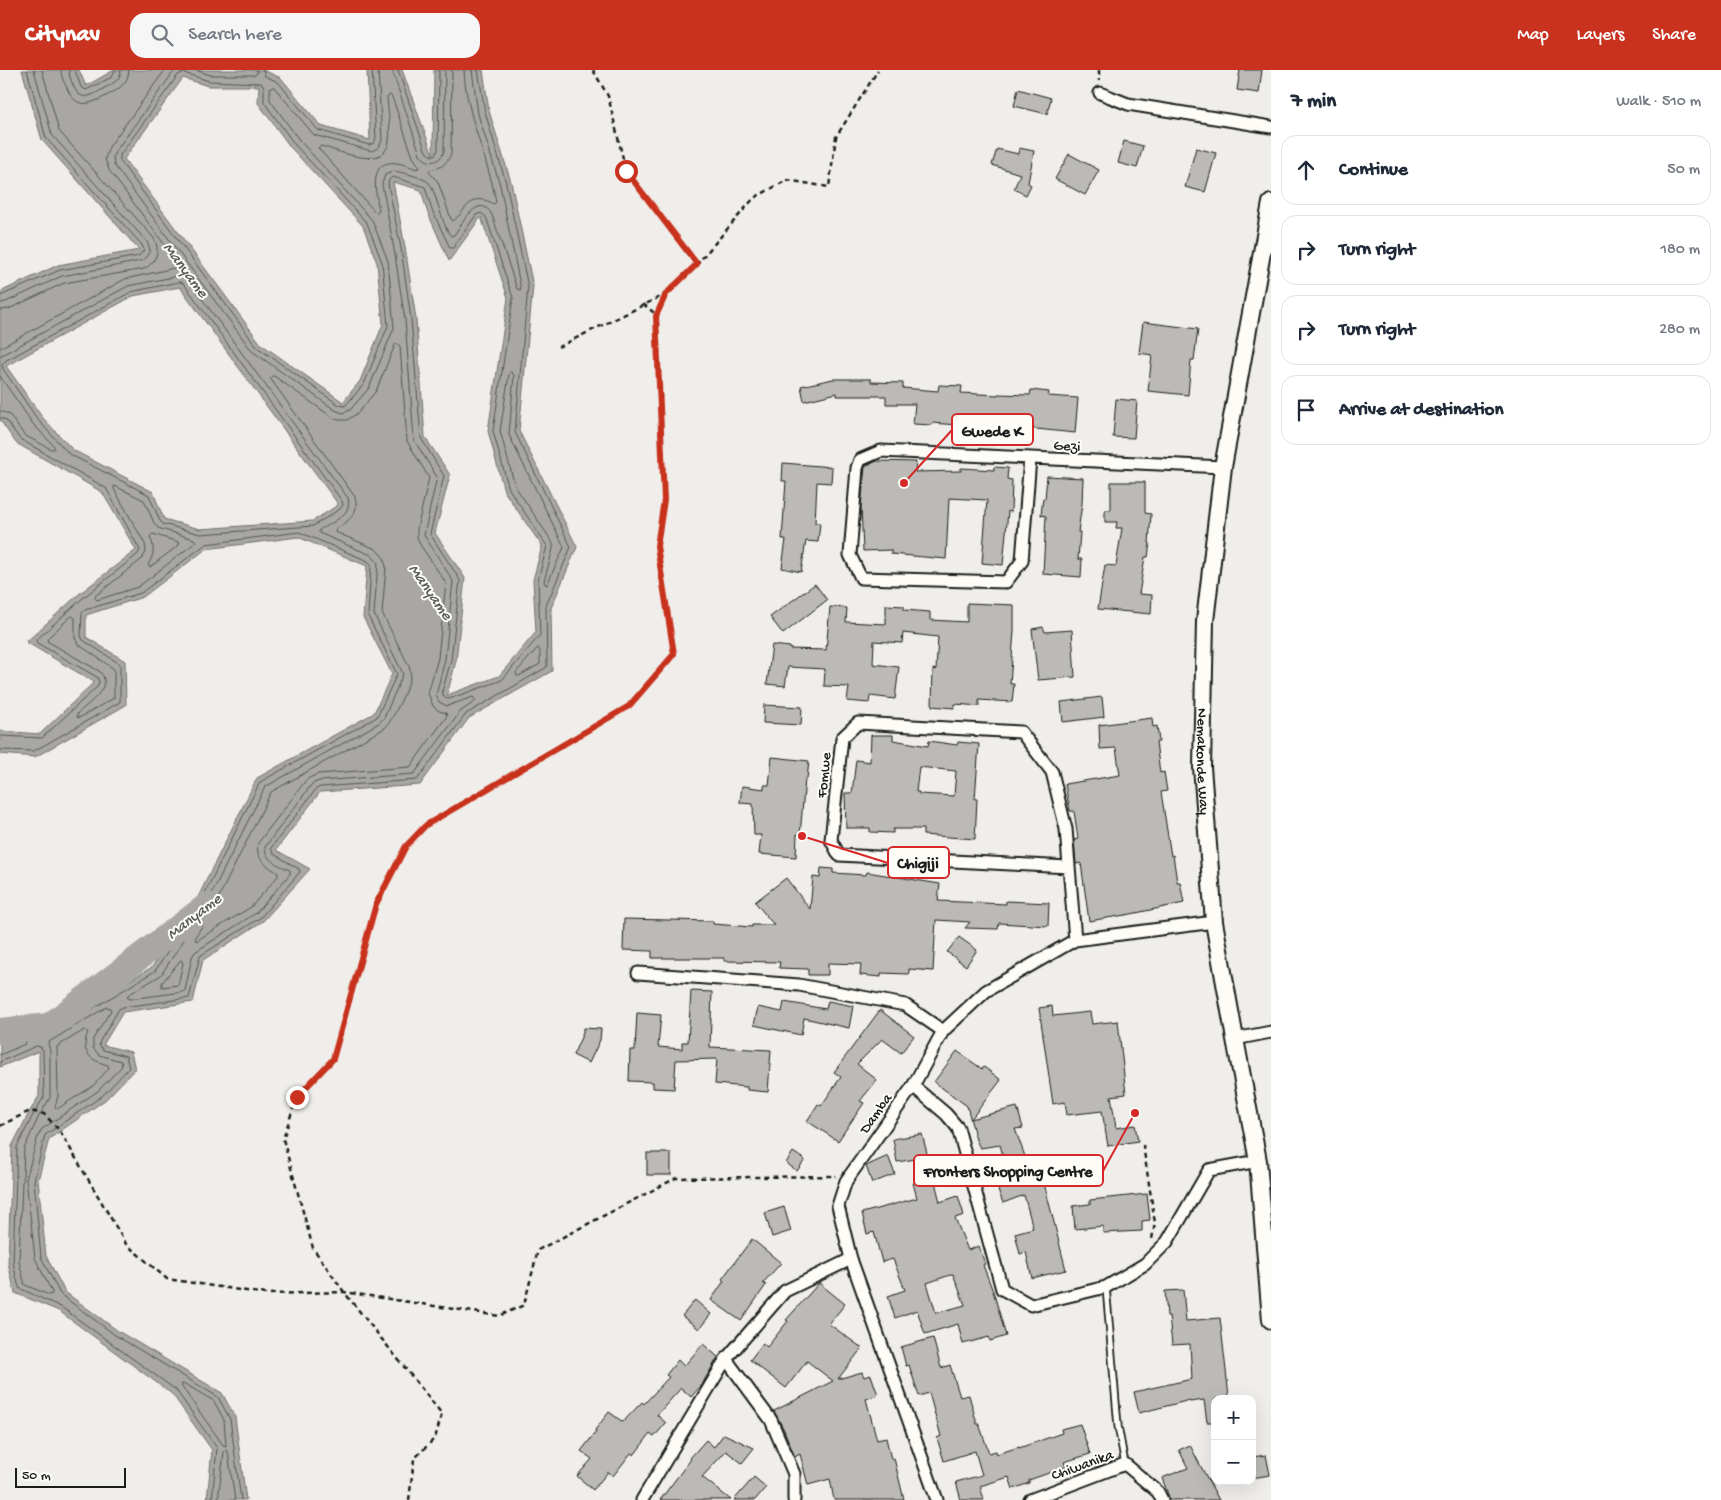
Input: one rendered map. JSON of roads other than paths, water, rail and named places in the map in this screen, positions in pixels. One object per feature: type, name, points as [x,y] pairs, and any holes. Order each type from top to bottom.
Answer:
[{"type":"street","points":[[1100,94],[1128,104],[1271,127]]},
{"type":"street","name":"Nemakonde Way","points":[[1271,203],[1223,468],[1205,621],[1202,757],[1214,922],[1258,1161],[1271,1320]]},
{"type":"street","name":"Gezi","points":[[1030,458],[1022,561],[1006,582],[861,578],[850,555],[857,468],[860,460],[881,451],[1030,458],[1223,468]]},
{"type":"street","name":"Fomwe","points":[[1069,867],[838,855],[830,840],[842,738],[858,723],[1021,732],[1052,772],[1066,829],[1075,940]]},
{"type":"street","name":"Damba","points":[[938,1500],[851,1259],[838,1206],[846,1181],[913,1086],[943,1031],[986,991],[1075,940],[1214,922]]},
{"type":"street","points":[[638,973],[799,985],[828,990],[905,1005],[943,1031]]},
{"type":"street","points":[[1235,1040],[1271,1032]]},
{"type":"street","points":[[913,1086],[946,1114],[958,1128],[1002,1289],[1031,1306],[1106,1288],[1145,1264],[1167,1242],[1209,1170],[1258,1161]]},
{"type":"street","points":[[642,1500],[726,1359],[785,1291],[851,1259]]},
{"type":"street","points":[[726,1359],[771,1420],[794,1474],[794,1500]]},
{"type":"street","name":"Chiwanika","points":[[1030,1500],[1125,1464],[1158,1492],[1162,1500]]},
{"type":"lane","points":[[1106,1288],[1118,1426],[1125,1464]]},
{"type":"water","points":[[22,70],[79,70],[86,86],[114,70],[263,70],[281,78],[321,126],[370,140],[367,70],[402,70],[433,155],[434,70],[483,70],[489,111],[511,182],[533,286],[519,431],[577,547],[551,608],[552,671],[469,718],[420,785],[320,792],[276,850],[310,869],[263,921],[203,960],[193,1002],[123,1012],[103,1045],[131,1052],[135,1069],[105,1100],[49,1139],[38,1180],[46,1256],[65,1292],[118,1331],[222,1393],[235,1417],[246,1500],[207,1500],[212,1450],[172,1394],[59,1311],[15,1293],[8,1263],[12,1146],[39,1096],[39,1051],[0,1067],[0,1026],[47,1031],[152,967],[195,903],[257,778],[374,713],[392,674],[363,617],[367,566],[298,537],[206,549],[143,597],[86,615],[86,637],[125,661],[126,705],[35,757],[0,754],[0,731],[40,734],[94,682],[26,642],[79,594],[136,550],[102,492],[16,443],[0,420],[0,292],[58,265],[139,250],[42,140]],"holes":[[[183,78],[208,86],[259,86],[258,103],[291,148],[363,226],[377,263],[383,324],[360,381],[343,402],[261,344],[124,159]],[[393,182],[421,190],[427,211],[449,261],[481,217],[508,298],[488,431],[504,491],[542,546],[533,580],[536,632],[499,676],[447,695],[456,661],[465,578],[435,533],[450,475],[425,437],[416,319]],[[180,287],[338,505],[313,521],[200,529],[164,519],[153,492],[73,450],[42,417],[6,366],[133,296]]]},
{"type":"waterway","name":"Manyame","points":[[0,1031],[49,1026],[208,905]]},
{"type":"place","name":"Gwede K","points":[[904,483]]},
{"type":"place","name":"Chigiji","points":[[802,836]]},
{"type":"place","name":"Fronters Shopping Centre","points":[[1135,1113]]}]
